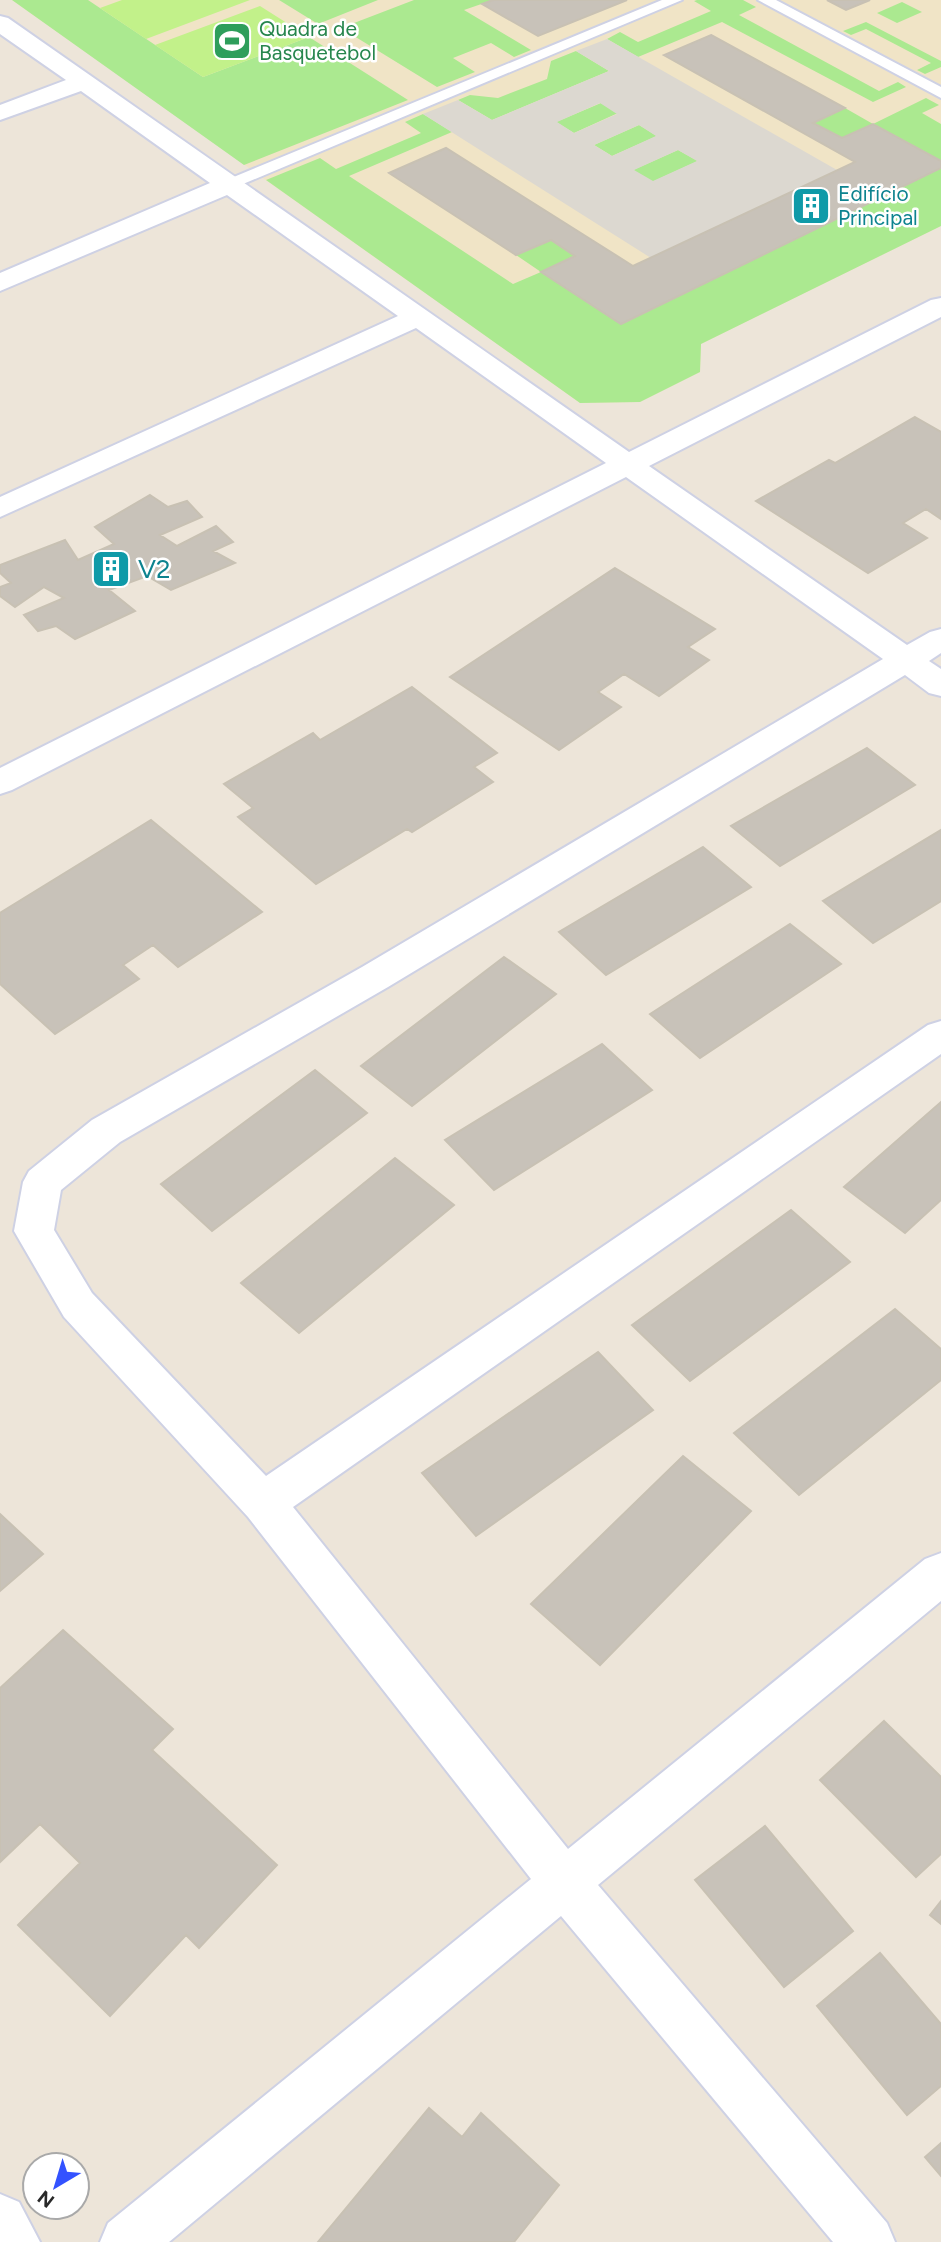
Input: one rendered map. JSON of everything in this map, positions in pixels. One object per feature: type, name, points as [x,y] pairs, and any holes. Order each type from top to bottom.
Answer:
[{"type":"street","points":[[0,23],[941,685]]},
{"type":"street","points":[[0,113],[83,82]]},
{"type":"street","points":[[0,283],[230,184]]},
{"type":"street","points":[[0,782],[941,306]]},
{"type":"street","points":[[0,508],[418,317]]},
{"type":"street","points":[[867,2242],[563,1881],[263,1503],[78,1305],[34,1231],[43,1182],[106,1131],[375,977],[941,639]]},
{"type":"street","points":[[263,1503],[941,1035]]},
{"type":"street","points":[[127,2242],[563,1881],[939,1577]]},
{"type":"street","points":[[0,2221],[13,2242]]},
{"type":"lane","points":[[230,184],[675,0]]},
{"type":"lane","points":[[765,0],[941,93]]},
{"type":"shaded area","points":[[12,0],[941,0],[941,226],[701,344],[700,372],[640,402],[580,403]]},
{"type":"shaded area","points":[[607,39],[837,170],[651,258],[423,114],[458,100],[492,120],[609,71],[576,51]],"holes":[[[600,103],[617,114],[574,133],[557,122]],[[639,125],[656,136],[612,156],[594,145]],[[678,150],[697,161],[653,181],[634,170]]]},
{"type":"green space","points":[[12,0],[88,0],[203,77],[309,37],[408,100],[244,165]]},
{"type":"green space","name":"Quadra de Basquetebol","points":[[122,0],[250,0],[146,39],[100,8]]},
{"type":"green space","points":[[279,0],[378,0],[318,24]]},
{"type":"green space","points":[[414,0],[493,0],[464,10],[531,50],[514,57],[491,43],[453,58],[475,72],[437,87],[341,28]]},
{"type":"green space","points":[[743,0],[756,7],[739,15],[879,91],[898,82],[906,87],[873,102],[722,22],[638,57],[607,39],[620,32],[638,42],[711,11],[694,1]]},
{"type":"green space","points":[[902,2],[922,12],[897,23],[877,13]]},
{"type":"green space","name":"Quadra de Basquetebol","points":[[260,6],[309,37],[203,77],[155,45]]},
{"type":"green space","points":[[866,22],[941,61],[941,67],[925,74],[917,70],[931,63],[866,29],[851,35],[843,31]]},
{"type":"green space","points":[[576,51],[609,71],[492,120],[458,100],[470,95],[498,98],[547,79],[551,61]]},
{"type":"green space","points":[[926,98],[939,105],[922,113],[941,124],[941,161],[873,124]]},
{"type":"green space","points":[[601,103],[618,113],[574,133],[556,122]]},
{"type":"green space","points":[[845,108],[873,124],[842,138],[813,123]]},
{"type":"green space","points":[[423,114],[452,132],[349,176],[513,284],[541,272],[516,255],[551,240],[575,256],[621,324],[941,168],[941,226],[701,344],[700,372],[640,402],[580,403],[266,180],[320,158],[336,169],[421,133],[405,122]]},
{"type":"green space","points":[[639,125],[657,136],[612,156],[594,145]]},
{"type":"green space","points":[[678,150],[698,161],[652,182],[633,170]]},
{"type":"building","points":[[493,0],[627,0],[538,36],[482,4]]},
{"type":"building","points":[[827,0],[870,0],[846,10]]},
{"type":"building","name":"Edifício Principal","points":[[711,35],[845,108],[813,123],[842,138],[873,124],[941,161],[941,168],[621,324],[541,272],[575,256],[551,240],[516,255],[389,173],[446,148],[633,266],[855,162],[664,55]]},
{"type":"building","points":[[915,417],[941,432],[941,519],[926,509],[903,523],[927,538],[868,573],[756,501],[829,460],[835,463]]},
{"type":"building","name":"V2","points":[[150,495],[168,507],[187,501],[202,517],[160,535],[177,546],[216,526],[233,542],[213,551],[235,563],[171,590],[147,576],[109,590],[135,611],[75,639],[56,626],[38,631],[24,615],[64,598],[44,587],[15,607],[0,596],[0,587],[11,583],[0,573],[0,565],[65,540],[78,560],[114,544],[95,527]]},
{"type":"building","points":[[615,568],[715,629],[688,647],[709,660],[659,696],[624,674],[598,692],[621,707],[559,750],[450,677]]},
{"type":"building","points":[[412,687],[497,753],[474,767],[493,782],[412,832],[407,829],[316,884],[238,817],[253,808],[224,784],[313,733],[320,740]]},
{"type":"building","points":[[867,748],[915,785],[780,866],[731,826]]},
{"type":"building","points":[[151,820],[262,912],[178,967],[153,945],[123,965],[139,979],[55,1034],[0,984],[0,913]]},
{"type":"building","points":[[941,830],[941,901],[873,943],[823,901]]},
{"type":"building","points":[[703,847],[751,887],[606,975],[559,932]]},
{"type":"building","points":[[790,924],[841,964],[700,1058],[650,1014]]},
{"type":"building","points":[[504,957],[556,994],[412,1106],[361,1066]]},
{"type":"building","points":[[602,1044],[652,1090],[494,1190],[445,1140]]},
{"type":"building","points":[[315,1070],[367,1113],[212,1231],[161,1184]]},
{"type":"building","points":[[941,1102],[941,1200],[905,1233],[844,1187]]},
{"type":"building","points":[[395,1158],[454,1205],[299,1333],[241,1283]]},
{"type":"building","points":[[791,1210],[850,1262],[690,1381],[632,1325]]},
{"type":"building","points":[[895,1309],[941,1349],[941,1380],[799,1495],[734,1433]]},
{"type":"building","points":[[598,1352],[653,1410],[476,1536],[422,1473]]},
{"type":"building","points":[[683,1456],[751,1511],[600,1665],[531,1604]]},
{"type":"building","points":[[0,1514],[43,1554],[0,1591]]},
{"type":"building","points":[[63,1630],[173,1729],[152,1750],[277,1865],[199,1948],[186,1935],[110,2016],[18,1925],[80,1863],[40,1824],[0,1862],[0,1688]]},
{"type":"building","points":[[884,1721],[941,1777],[941,1854],[916,1877],[820,1780]]},
{"type":"building","points":[[765,1826],[853,1931],[784,1987],[695,1880]]},
{"type":"building","points":[[941,1901],[941,1924],[930,1915]]},
{"type":"building","points":[[880,1953],[941,2024],[941,2086],[907,2115],[817,2006]]},
{"type":"building","points":[[429,2108],[462,2137],[481,2113],[559,2185],[514,2242],[318,2242]]},
{"type":"building","points":[[941,2143],[941,2176],[925,2157]]},
{"type":"place","name":"Quadra de Basquetebol","points":[[232,41]]},
{"type":"place","name":"Edifício Principal","points":[[811,206]]},
{"type":"place","name":"V2","points":[[111,569]]}]
